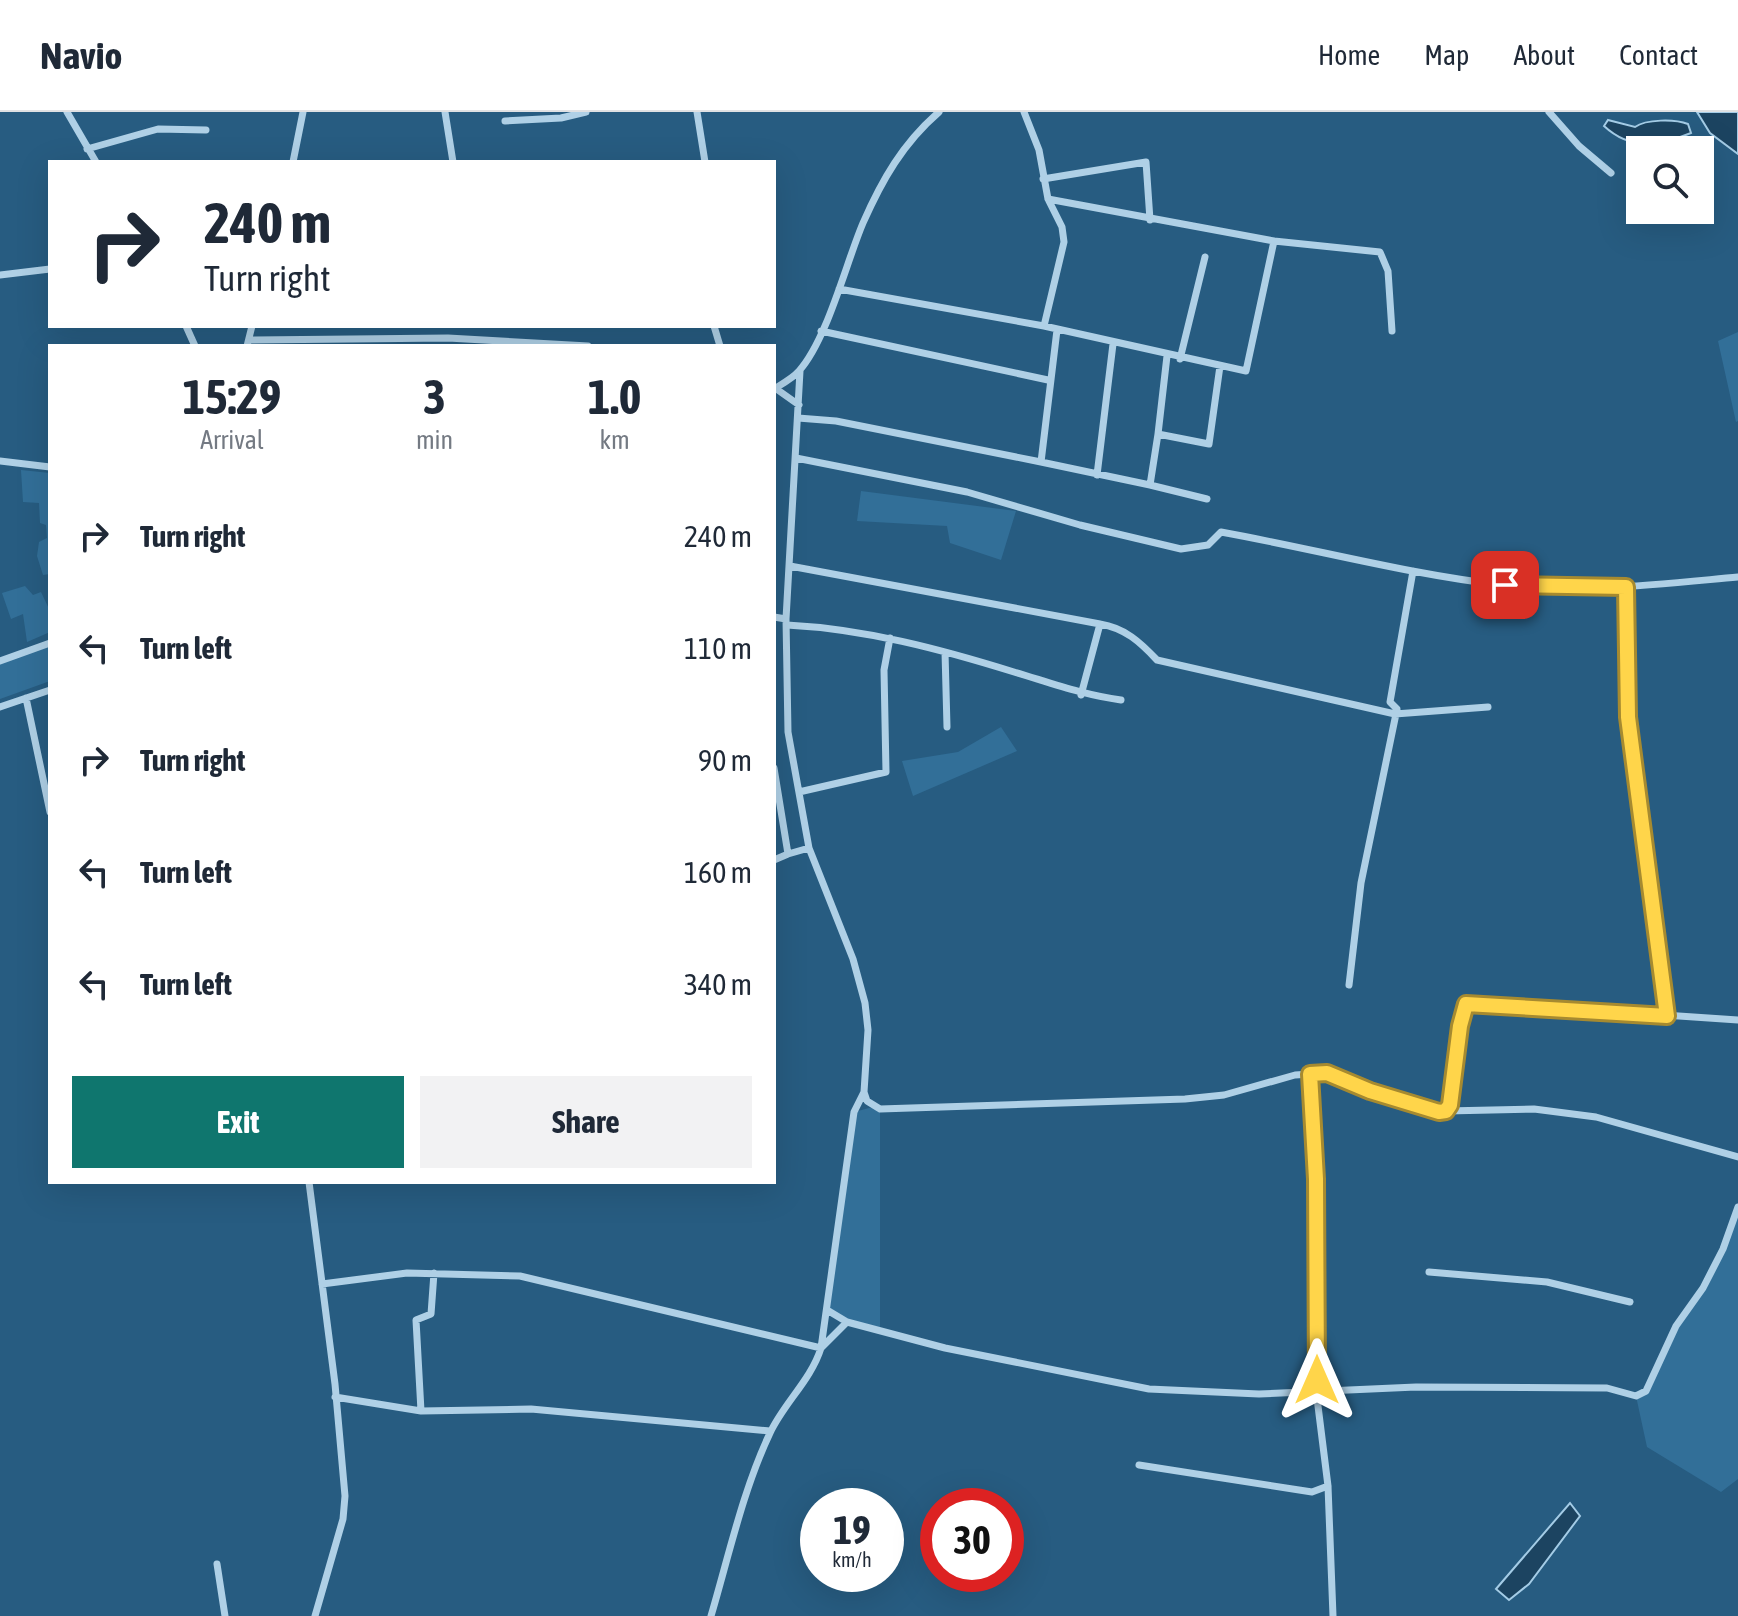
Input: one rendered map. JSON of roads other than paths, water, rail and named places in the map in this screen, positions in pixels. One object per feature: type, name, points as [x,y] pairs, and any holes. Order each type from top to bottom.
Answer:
[{"type":"street","points":[[67,112],[95,160]]},
{"type":"street","points":[[293,160],[303,112]]},
{"type":"street","points":[[445,112],[453,160]]},
{"type":"street","points":[[505,121],[586,112]]},
{"type":"street","points":[[697,112],[705,160]]},
{"type":"street","points":[[711,1616],[770,1431],[816,1362],[821,1348],[854,1112],[864,1092],[868,1030],[863,989],[809,848],[788,732],[786,622],[800,371],[839,289],[862,225],[895,161],[911,138],[939,112]]},
{"type":"street","points":[[1024,112],[1035,135],[1048,199],[1059,219],[1064,242],[1044,326]]},
{"type":"street","points":[[1549,112],[1579,146],[1611,173]]},
{"type":"street","points":[[87,149],[158,129],[206,130]]},
{"type":"street","points":[[1043,179],[1146,162],[1150,220]]},
{"type":"street","points":[[1048,199],[1274,241],[1380,252],[1388,271],[1392,331]]},
{"type":"street","points":[[839,289],[1044,326],[1180,359],[1246,371],[1274,241]]},
{"type":"street","points":[[1180,359],[1205,257]]},
{"type":"street","points":[[0,275],[48,269]]},
{"type":"street","points":[[1041,462],[1048,380],[1057,330]]},
{"type":"street","points":[[821,331],[1048,380]]},
{"type":"street","points":[[248,343],[448,338],[553,344]]},
{"type":"street","points":[[1097,475],[1113,344]]},
{"type":"street","points":[[1150,485],[1167,356]]},
{"type":"street","points":[[1158,434],[1209,444],[1220,366]]},
{"type":"street","points":[[776,387],[800,371]]},
{"type":"street","points":[[776,389],[799,405]]},
{"type":"street","points":[[798,418],[836,421],[1207,499]]},
{"type":"street","points":[[796,458],[967,492],[1080,525],[1181,549],[1208,545],[1221,532],[1413,571],[1505,585],[1626,587],[1738,577]]},
{"type":"street","points":[[0,461],[48,467]]},
{"type":"street","points":[[790,566],[1114,626],[1140,641],[1157,660],[1395,714],[1488,707]]},
{"type":"street","points":[[1349,985],[1361,883],[1397,709],[1390,702],[1413,571]]},
{"type":"street","points":[[1626,587],[1628,717],[1667,1016]]},
{"type":"street","points":[[776,618],[890,638],[1081,695],[1121,700]]},
{"type":"street","points":[[1081,695],[1100,624]]},
{"type":"street","points":[[799,792],[886,772],[884,670],[890,638]]},
{"type":"street","points":[[0,661],[48,644]]},
{"type":"street","points":[[945,652],[947,727]]},
{"type":"street","points":[[0,707],[48,691]]},
{"type":"street","points":[[26,698],[48,802]]},
{"type":"street","points":[[776,780],[788,854]]},
{"type":"street","points":[[776,859],[809,848]]},
{"type":"street","points":[[1446,1111],[1466,1004],[1738,1020]]},
{"type":"street","points":[[854,1112],[873,1107],[894,1109],[1185,1099],[1224,1095],[1270,1081],[1327,1073],[1370,1091],[1439,1112],[1534,1109],[1596,1117],[1738,1157]]},
{"type":"street","points":[[1310,1074],[1316,1179],[1316,1390],[1328,1486],[1333,1616]]},
{"type":"street","points":[[864,1092],[873,1107]]},
{"type":"street","points":[[309,1184],[345,1496],[343,1519],[315,1616]]},
{"type":"street","points":[[827,1310],[847,1322],[945,1348],[1149,1389],[1259,1394],[1316,1390],[1607,1388],[1636,1396],[1646,1391],[1676,1326],[1703,1288],[1723,1249],[1738,1207]]},
{"type":"street","points":[[1429,1272],[1547,1282],[1630,1302]]},
{"type":"street","points":[[322,1284],[434,1273],[520,1276],[821,1348]]},
{"type":"street","points":[[421,1411],[416,1320],[431,1314],[434,1273]]},
{"type":"street","points":[[821,1348],[847,1322]]},
{"type":"street","points":[[335,1397],[421,1411],[531,1409],[770,1431]]},
{"type":"street","points":[[1139,1465],[1312,1492],[1328,1486]]},
{"type":"street","points":[[217,1564],[225,1616]]}]
